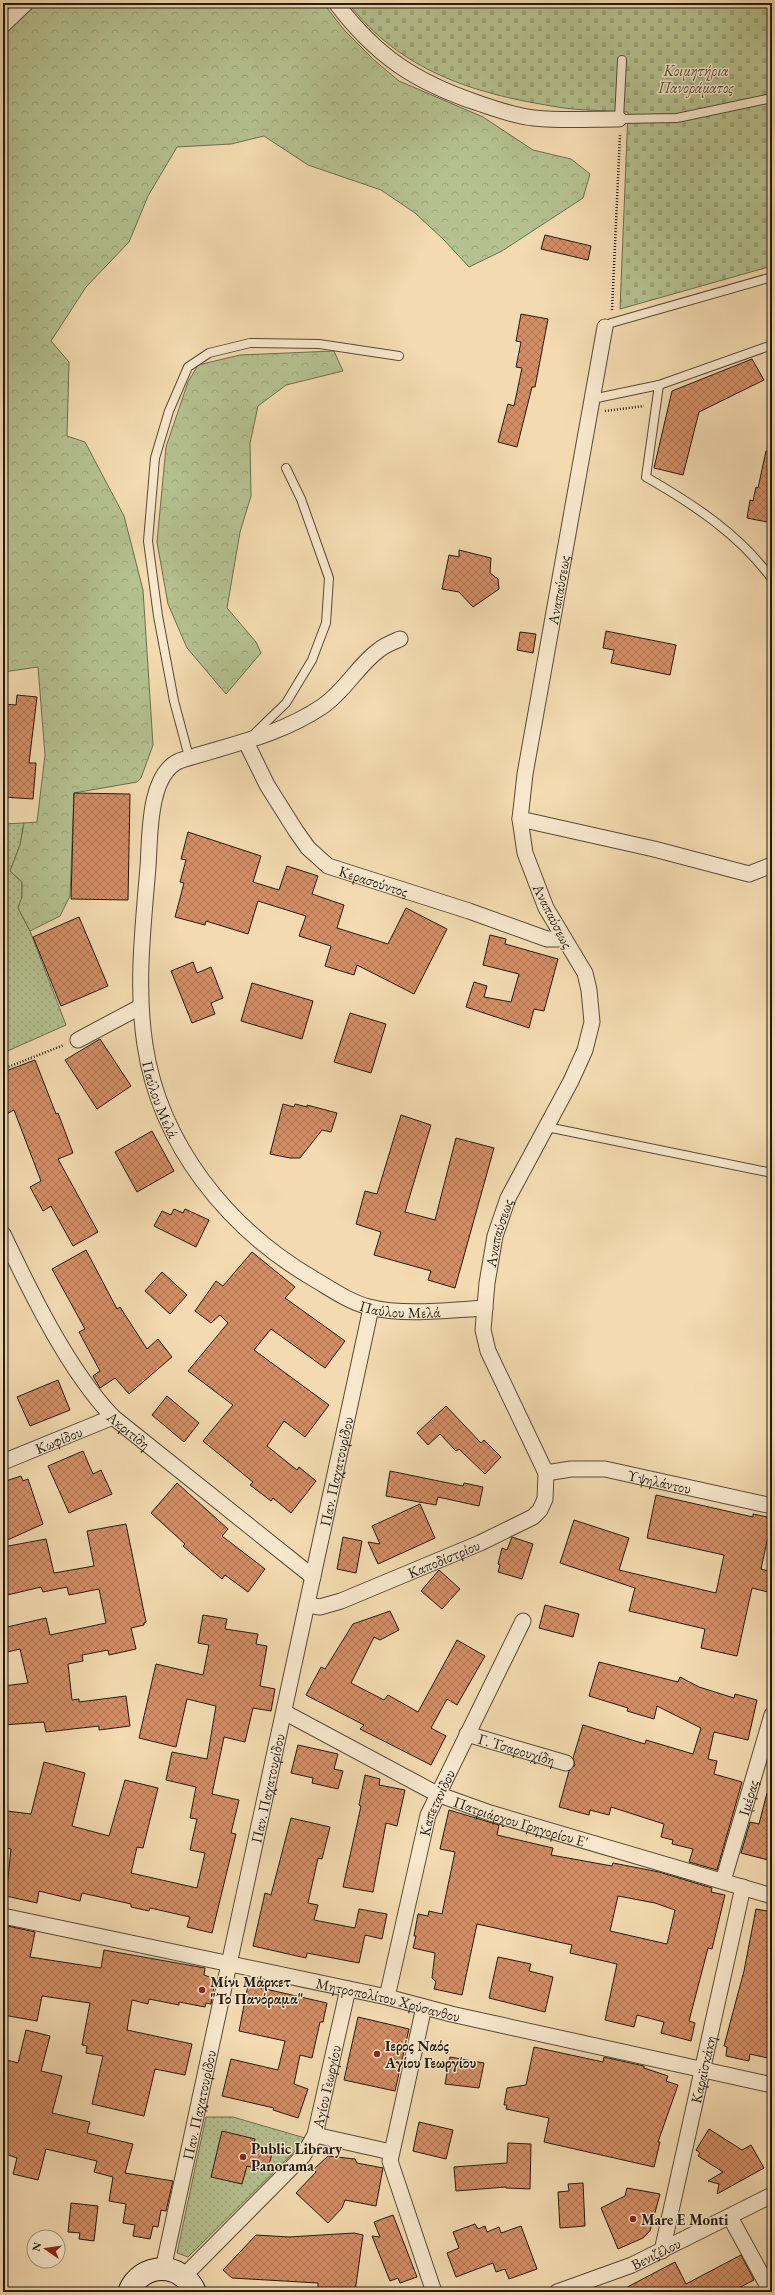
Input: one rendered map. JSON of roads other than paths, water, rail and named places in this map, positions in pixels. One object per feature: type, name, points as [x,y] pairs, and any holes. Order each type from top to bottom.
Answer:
[{"type":"main road","points":[[129,2292],[140,2276],[151,2270],[163,2269],[174,2271],[189,2284]]},
{"type":"street","points":[[3,24],[13,3]]},
{"type":"street","points":[[3,24],[26,3]]},
{"type":"street","points":[[336,3],[363,35],[402,69],[415,77],[462,98],[514,115],[533,118],[619,119]]},
{"type":"street","name":"Αναπαύσεως","points":[[546,1473],[491,1358],[483,1330],[491,1260],[501,1216],[518,1178],[547,1127],[578,1066],[589,1037],[592,1022],[589,990],[585,973],[563,939],[546,908],[531,872],[520,819],[525,774],[590,407],[609,325]]},
{"type":"street","name":"Παύλου Μελά","points":[[400,639],[378,650],[336,697],[321,707],[277,731],[246,742],[189,757],[174,763],[166,769],[161,777],[155,796],[149,842],[142,943],[140,1007],[145,1047],[153,1084],[162,1112],[189,1162],[211,1192],[254,1236],[282,1261],[335,1292],[371,1308],[422,1312],[485,1308]]},
{"type":"street","name":"Κερασούντος","points":[[246,742],[267,785],[296,831],[308,848],[328,866],[469,911],[547,939],[563,939]]},
{"type":"street","points":[[520,819],[654,849],[749,874],[772,865]]},
{"type":"street","points":[[78,1040],[140,1007]]},
{"type":"street","name":"Ακριτίδη","points":[[3,1234],[27,1283],[92,1394],[113,1417],[313,1577]]},
{"type":"street","name":"Παν. Παχατουρίδου","points":[[163,2269],[371,1308]]},
{"type":"street","name":"Κωφίδου","points":[[3,1462],[113,1417]]},
{"type":"street","name":"Υψηλάντου","points":[[546,1473],[571,1468],[605,1469],[772,1506]]},
{"type":"street","name":"Καποδίστρίου","points":[[307,1605],[320,1607],[341,1601],[480,1543],[528,1520],[540,1510],[546,1499],[546,1473]]},
{"type":"street","name":"Καπετανίδου","points":[[387,1997],[425,1823],[524,1621]]},
{"type":"street","name":"Πατριάρχου Γρηγορίου Ε'","points":[[284,1712],[438,1794],[490,1813],[772,1896]]},
{"type":"street","name":"Ιμέρας","points":[[723,1881],[772,1715]]},
{"type":"street","name":"Γ. Τσαρουχίδη","points":[[468,1734],[566,1763]]},
{"type":"street","name":"Καραϊσκάκη","points":[[662,2250],[743,1887]]},
{"type":"street","name":"Μητροπολίτου Χρύσανθου","points":[[3,1916],[387,1997],[424,2007],[702,2068],[772,2085]]},
{"type":"street","name":"Αγίου Γεωργίου","points":[[189,2284],[255,2207],[303,2156],[315,2135],[348,1989]]},
{"type":"street","points":[[424,2007],[391,2152],[391,2167],[434,2292]]},
{"type":"street","points":[[315,2135],[391,2152]]},
{"type":"street","name":"Βενιζέλου","points":[[556,2292],[598,2278],[662,2250],[772,2195]]},
{"type":"street","points":[[730,2217],[771,2292]]},
{"type":"lane","points":[[622,60],[619,119],[677,118],[772,98]]},
{"type":"lane","points":[[609,325],[772,277]]},
{"type":"lane","points":[[189,757],[174,700],[158,616],[148,541],[155,458],[169,411],[188,367],[209,353],[250,344],[319,344],[399,356]]},
{"type":"lane","points":[[590,407],[659,385],[772,345]]},
{"type":"lane","points":[[659,385],[646,477],[721,525],[758,559],[772,578]]},
{"type":"lane","points":[[246,742],[286,703],[312,660],[326,624],[329,578],[301,499],[286,468]]},
{"type":"lane","points":[[547,1127],[772,1173]]},
{"type":"place","name":"Μίνι Μάρκετ \"Το Πανόραμα\"","points":[[202,1990]]},
{"type":"place","name":"Ιερός Ναός Αγίου Γεωργίου","points":[[377,2054]]},
{"type":"place","name":"Public Library Panorama","points":[[243,2157]]},
{"type":"place","name":"Mare E Monti","points":[[633,2219]]},
{"type":"park label","name":"Κοιμητήρια Πανοράματος","points":[[696,78]]}]
